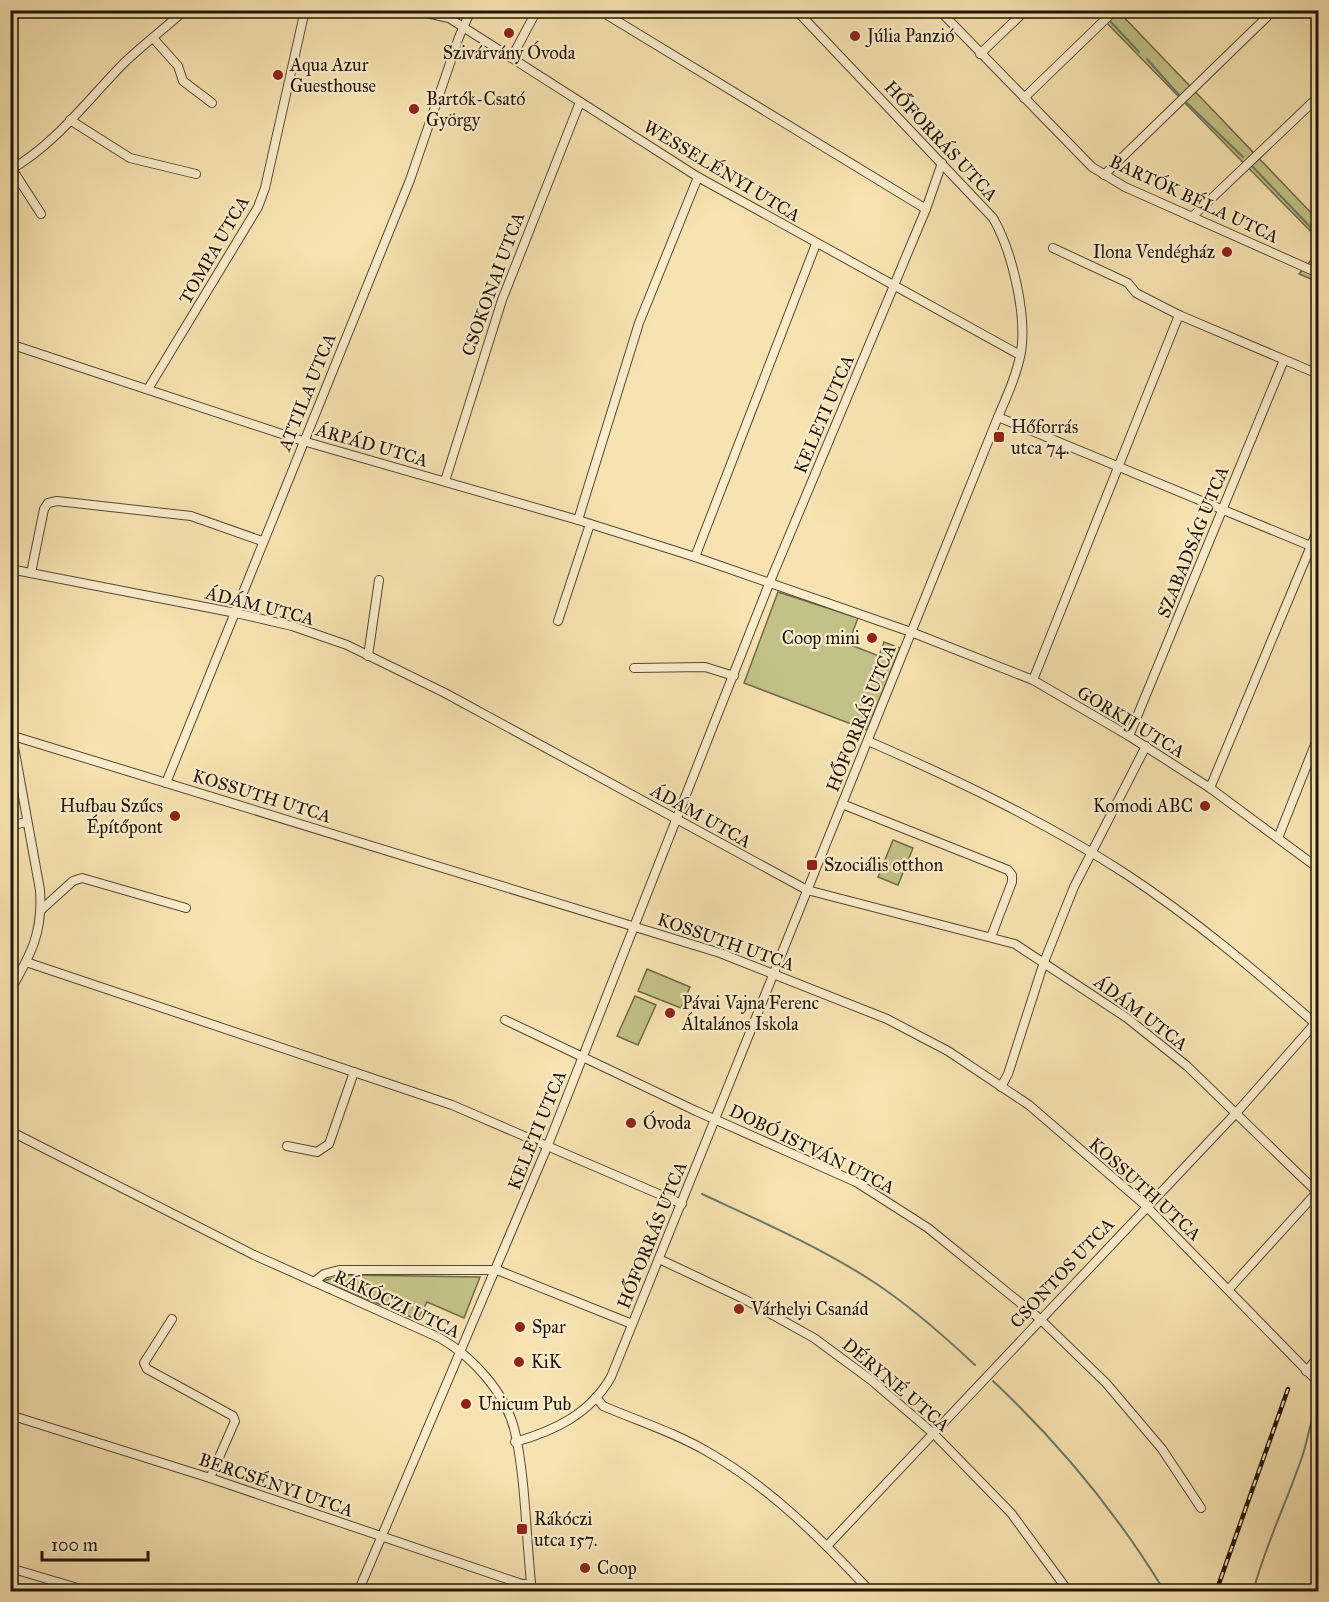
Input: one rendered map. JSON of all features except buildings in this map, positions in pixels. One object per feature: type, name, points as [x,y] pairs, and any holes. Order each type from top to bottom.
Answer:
[{"type":"street","points":[[10,24],[13,10]]},
{"type":"street","points":[[41,214],[11,170],[26,161],[70,120],[126,61],[184,10]]},
{"type":"street","name":"TOMPA UTCA","points":[[148,389],[258,207],[265,188],[305,10]]},
{"type":"street","name":"WESSELÉNYI UTCA","points":[[413,10],[449,18],[698,177],[1020,355]]},
{"type":"street","name":"ATTILA UTCA","points":[[166,783],[410,180],[471,10]]},
{"type":"street","points":[[512,57],[537,10]]},
{"type":"street","points":[[599,10],[926,209]]},
{"type":"street","name":"BARTÓK BÉLA UTCA","points":[[939,10],[1082,158],[1104,175],[1192,217],[1317,270]]},
{"type":"street","points":[[980,54],[1026,10]]},
{"type":"street","points":[[1024,98],[1115,10]]},
{"type":"street","points":[[1104,175],[1274,10]]},
{"type":"street","name":"HŐFORRÁS UTCA","points":[[515,1442],[582,1413],[611,1377],[998,417],[1020,355],[1022,317],[1003,238],[987,210],[798,11]]},
{"type":"street","points":[[153,38],[178,66],[183,81],[212,103]]},
{"type":"street","points":[[1192,217],[1318,96]]},
{"type":"street","name":"CSOKONAI UTCA","points":[[445,481],[502,300],[580,102]]},
{"type":"street","points":[[70,120],[130,158],[196,174]]},
{"type":"street","name":"KELETI UTCA","points":[[358,1592],[548,1145],[769,584],[926,209],[942,163]]},
{"type":"street","points":[[578,520],[639,323],[698,177]]},
{"type":"street","points":[[694,557],[816,244]]},
{"type":"street","points":[[1053,248],[1128,283],[1136,294],[1179,315],[1318,374]]},
{"type":"street","points":[[1033,680],[1179,315]]},
{"type":"street","name":"ÁRPÁD UTCA","points":[[10,344],[303,441],[578,520],[694,557],[911,632]]},
{"type":"street","name":"SZABADSÁG UTCA","points":[[1129,735],[1284,360]]},
{"type":"street","points":[[998,417],[1315,548]]},
{"type":"street","points":[[31,573],[44,509],[48,503],[57,501],[191,516],[262,542]]},
{"type":"street","points":[[558,621],[590,524]]},
{"type":"street","points":[[1210,788],[1315,548],[1318,529]]},
{"type":"street","name":"ÁDÁM UTCA","points":[[10,569],[236,613],[292,626],[346,645],[445,693],[807,890],[1015,944],[1127,1018],[1187,1066],[1318,1192]]},
{"type":"street","points":[[368,656],[379,580]]},
{"type":"street","name":"GORKIJ UTCA","points":[[911,632],[1033,680],[1129,735],[1210,788],[1318,868]]},
{"type":"street","points":[[634,668],[705,667],[734,676]]},
{"type":"street","points":[[10,991],[38,935],[41,909],[40,890],[11,735]]},
{"type":"street","name":"KOSSUTH UTCA","points":[[11,735],[774,972],[887,1019],[948,1051],[1029,1105],[1146,1206],[1229,1288],[1318,1382]]},
{"type":"street","points":[[1278,838],[1318,737]]},
{"type":"street","points":[[868,741],[973,787],[1090,853],[1149,891],[1220,943],[1317,1023]]},
{"type":"street","points":[[1001,1086],[1008,1074],[1044,962],[1090,853],[1146,746]]},
{"type":"street","points":[[842,804],[1008,870],[1012,875],[1012,882],[991,937]]},
{"type":"street","points":[[10,826],[26,822]]},
{"type":"street","points":[[41,909],[73,881],[82,878],[186,908]]},
{"type":"street","points":[[26,962],[452,1105],[682,1204]]},
{"type":"street","name":"DOBÓ ISTVÁN UTCA","points":[[505,1020],[879,1196],[928,1228],[1040,1319],[1106,1383],[1162,1449],[1201,1508]]},
{"type":"street","name":"CSONTOS UTCA","points":[[827,1546],[1237,1112],[1317,1023]]},
{"type":"street","points":[[287,1146],[317,1152],[329,1144],[354,1072]]},
{"type":"street","name":"RÁKÓCZI UTCA","points":[[10,1131],[190,1224],[440,1338],[460,1351],[482,1372],[497,1394],[515,1432],[531,1588]]},
{"type":"street","points":[[1229,1288],[1318,1192]]},
{"type":"street","name":"DÉRYNÉ UTCA","points":[[659,1259],[744,1299],[814,1338],[871,1380],[934,1434],[1011,1513],[1069,1592]]},
{"type":"street","name":"RÁKÓCZI UTCA","points":[[314,1282],[324,1274],[339,1270],[496,1270],[632,1324]]},
{"type":"street","points":[[172,1319],[144,1363],[147,1369],[233,1416],[235,1421],[210,1478]]},
{"type":"street","points":[[1306,1371],[1318,1358]]},
{"type":"street","points":[[596,1397],[603,1406],[707,1451],[768,1492],[827,1546],[871,1592]]},
{"type":"street","name":"BERCSÉNYI UTCA","points":[[10,1415],[210,1478],[531,1588]]},
{"type":"street","points":[[10,1568],[91,1592]]},
{"type":"green space","points":[[1095,11],[1118,11],[1318,220],[1318,239]]},
{"type":"green space","points":[[1318,252],[1318,282],[1299,274]]},
{"type":"green space","points":[[778,592],[858,618],[848,644],[879,656],[884,642],[900,648],[867,730],[744,683]]},
{"type":"green space","points":[[893,840],[913,848],[898,885],[878,877]]},
{"type":"green space","points":[[647,969],[690,987],[681,1008],[638,991]]},
{"type":"green space","points":[[635,996],[656,1005],[638,1045],[617,1036]]},
{"type":"green space","points":[[345,1275],[480,1277],[464,1318],[427,1302],[418,1320],[322,1281]]},
{"type":"waterway","points":[[1109,20],[1139,52]]},
{"type":"waterway","points":[[1147,59],[1179,95]]},
{"type":"waterway","points":[[1187,103],[1243,157]]},
{"type":"waterway","points":[[1251,165],[1318,235]]},
{"type":"waterway","points":[[702,1194],[808,1244],[869,1279],[924,1319],[975,1365]]},
{"type":"waterway","points":[[993,1381],[1041,1429],[1086,1480],[1147,1563],[1165,1592]]},
{"type":"waterway","points":[[1253,1592],[1302,1457],[1318,1404]]},
{"type":"railway","points":[[1216,1592],[1288,1389]]},
{"type":"place","name":"Szivárvány Óvoda","points":[[509,33]]},
{"type":"place","name":"Júlia Panzió","points":[[855,36]]},
{"type":"place","name":"Aqua Azur Guesthouse","points":[[278,75]]},
{"type":"place","name":"Bartók-Csató György","points":[[414,109]]},
{"type":"place","name":"Ilona Vendégház","points":[[1227,252]]},
{"type":"place","name":"Hőforrás utca 74.","points":[[999,437]]},
{"type":"place","name":"Coop mini","points":[[872,638]]},
{"type":"place","name":"Komodi ABC","points":[[1205,806]]},
{"type":"place","name":"Hufbau Szűcs Építőpont","points":[[175,816]]},
{"type":"place","name":"Szociális otthon","points":[[812,865]]},
{"type":"place","name":"Pávai Vajna Ferenc Általános Iskola","points":[[670,1013]]},
{"type":"place","name":"Óvoda","points":[[631,1123]]},
{"type":"place","name":"Várhelyi Csanád","points":[[739,1309]]},
{"type":"place","name":"Spar","points":[[520,1327]]},
{"type":"place","name":"KiK","points":[[519,1362]]},
{"type":"place","name":"Unicum Pub","points":[[466,1404]]},
{"type":"place","name":"Rákóczi utca 157.","points":[[522,1529]]},
{"type":"place","name":"Coop","points":[[585,1568]]}]
